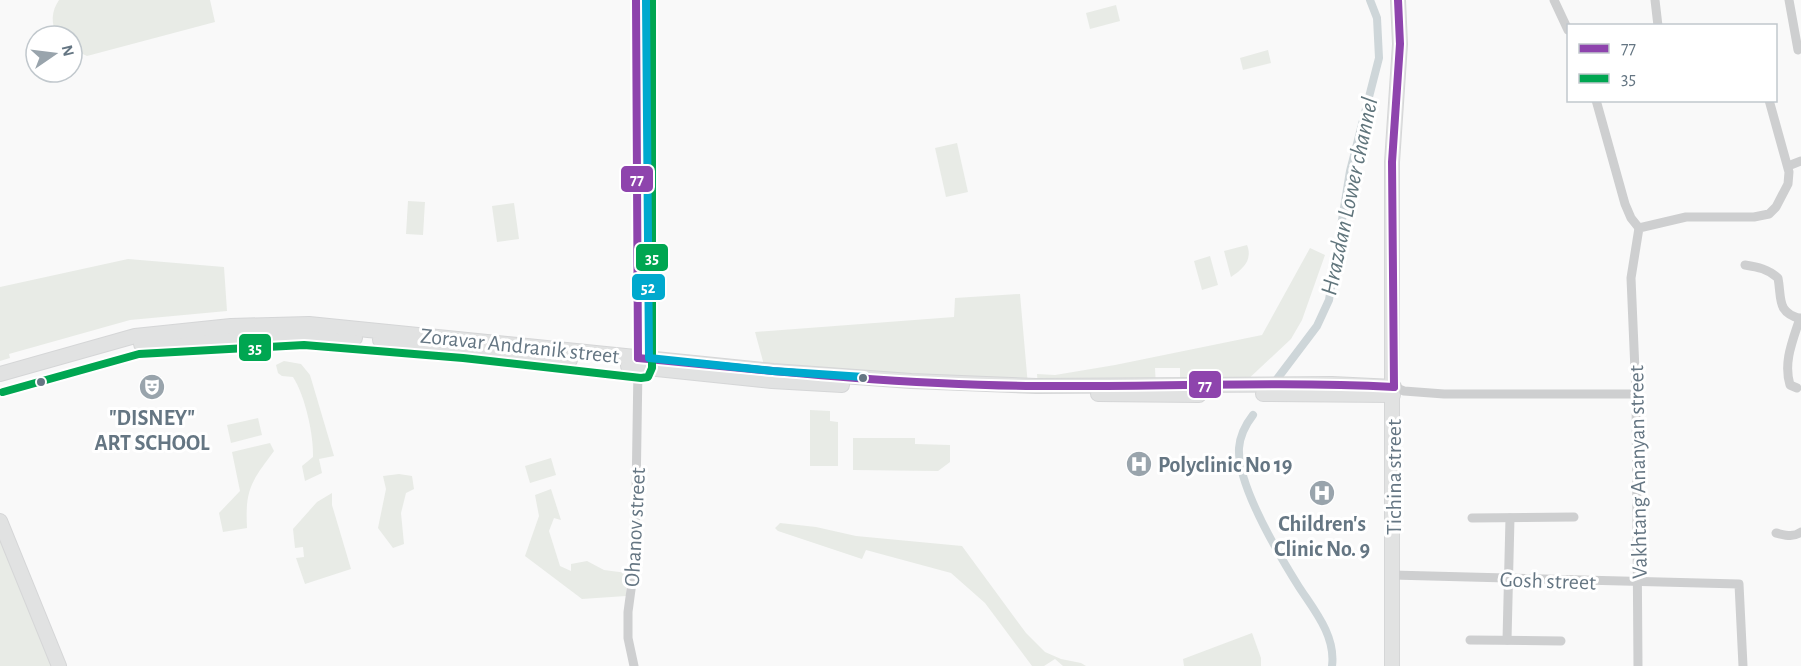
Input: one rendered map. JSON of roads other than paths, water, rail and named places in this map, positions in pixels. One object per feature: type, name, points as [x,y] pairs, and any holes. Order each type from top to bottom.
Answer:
[{"type":"main road","name":"Ohanov street","points":[[636,0],[635,85],[640,363]]},
{"type":"main road","name":"Ohanov street","points":[[640,363],[641,0]]},
{"type":"main road","name":"Tichina street","points":[[1392,666],[1397,391],[1392,162],[1400,44],[1398,0]]},
{"type":"main road","name":"Zoravar Andranik street","points":[[0,374],[145,334],[231,326],[309,324],[640,363]]},
{"type":"main road","name":"Zoravar Andranik street","points":[[0,382],[137,344],[304,334],[847,381],[921,382],[1036,390],[1332,384],[1397,391]]},
{"type":"main road","points":[[0,521],[59,666]]},
{"type":"street","points":[[1554,0],[1567,26]]},
{"type":"street","points":[[1655,0],[1658,24]]},
{"type":"street","points":[[1789,0],[1798,50]]},
{"type":"street","points":[[1597,102],[1625,204],[1631,218],[1639,228],[1686,217],[1754,217],[1769,214],[1776,207],[1788,184],[1788,166],[1770,102]]},
{"type":"street","points":[[1788,166],[1801,161]]},
{"type":"street","name":"Vakhtang Ananyan street","points":[[1638,666],[1639,583],[1632,278],[1639,228]]},
{"type":"street","points":[[1745,265],[1760,267],[1772,272],[1778,278],[1780,301],[1784,311],[1801,319],[1788,353],[1787,376],[1790,385],[1797,388]]},
{"type":"street","name":"Ohanov street","points":[[634,666],[628,639],[628,612],[635,560],[640,363]]},
{"type":"street","points":[[1397,391],[1444,394],[1636,394]]},
{"type":"street","points":[[1472,518],[1574,518]]},
{"type":"street","points":[[1507,640],[1510,518]]},
{"type":"street","points":[[1776,533],[1796,536],[1801,532]]},
{"type":"street","name":"Gosh street","points":[[1392,575],[1739,584],[1743,666]]},
{"type":"street","points":[[1470,640],[1561,641]]},
{"type":"waterway","name":"Hrazdan Lower channel","points":[[1277,379],[1317,326],[1329,300],[1350,171],[1379,58],[1377,18],[1370,0]]},
{"type":"waterway","name":"Hrazdan Lower channel","points":[[1253,415],[1244,430],[1239,448],[1245,481],[1271,539],[1323,624],[1331,644],[1332,666]]},
{"type":"place","name":"\"DISNEY\" ART SCHOOL","points":[[152,387]]},
{"type":"place","name":"Polyclinic No 19","points":[[1139,464]]},
{"type":"place","name":"Children's Clinic No. 9","points":[[1322,493]]}]
